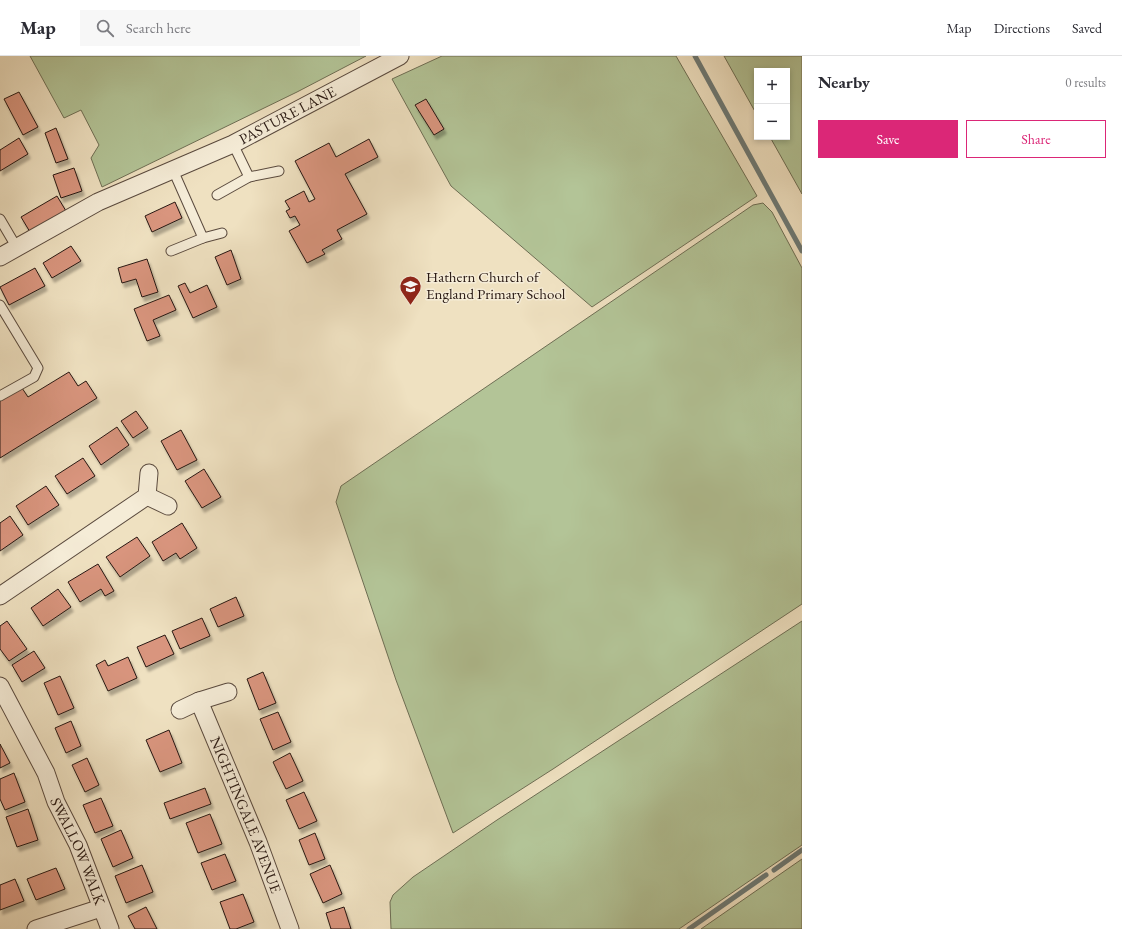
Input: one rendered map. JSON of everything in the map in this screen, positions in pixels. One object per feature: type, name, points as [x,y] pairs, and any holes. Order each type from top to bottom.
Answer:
[{"type":"street","name":"PASTURE LANE","points":[[0,257],[98,202],[233,144],[400,56]]},
{"type":"street","points":[[148,496],[149,473]]},
{"type":"street","points":[[148,496],[168,506]]},
{"type":"street","points":[[0,596],[148,496]]},
{"type":"street","name":"SWALLOW WALK","points":[[0,686],[46,773],[56,802],[78,845],[110,929]]},
{"type":"street","points":[[180,710],[199,701],[228,692]]},
{"type":"street","name":"NIGHTINGALE AVENUE","points":[[199,701],[258,842],[290,929]]},
{"type":"street","points":[[36,929],[101,908]]},
{"type":"lane","points":[[233,144],[249,177]]},
{"type":"lane","points":[[173,170],[203,238]]},
{"type":"lane","points":[[217,195],[249,177],[279,171]]},
{"type":"lane","points":[[0,219],[17,248]]},
{"type":"lane","points":[[171,251],[203,238],[222,233]]},
{"type":"lane","points":[[0,305],[38,368],[34,377],[0,396]]},
{"type":"green space","points":[[30,56],[366,56],[297,92],[102,187],[91,158],[99,145],[81,110],[64,118]]},
{"type":"green space","points":[[442,56],[676,56],[757,196],[592,307],[451,186],[392,79]]},
{"type":"green space","points":[[724,56],[802,56],[802,194],[772,140],[790,140],[790,68],[754,68],[754,110]]},
{"type":"green space","points":[[763,203],[772,212],[802,268],[802,604],[553,769],[453,833],[396,680],[336,502],[341,486],[753,205]]},
{"type":"green space","points":[[802,621],[802,845],[679,929],[391,929],[390,902],[393,895],[413,877],[497,820]]},
{"type":"green space","points":[[802,859],[802,929],[701,929]]},
{"type":"building","points":[[19,92],[38,127],[23,135],[4,99]]},
{"type":"building","points":[[426,99],[444,129],[434,135],[415,105]]},
{"type":"building","points":[[56,128],[68,159],[56,163],[45,133]]},
{"type":"building","points":[[19,138],[28,154],[0,171],[0,150]]},
{"type":"building","points":[[369,139],[378,157],[345,174],[367,214],[337,230],[342,239],[322,250],[325,254],[307,263],[289,231],[300,225],[295,216],[290,218],[286,211],[290,209],[285,201],[304,191],[309,202],[315,199],[295,161],[329,143],[336,157]]},
{"type":"building","points":[[74,168],[82,191],[61,198],[53,175]]},
{"type":"building","points":[[57,196],[66,211],[30,232],[21,217]]},
{"type":"building","points":[[175,202],[182,218],[152,232],[145,216]]},
{"type":"building","points":[[71,246],[81,261],[52,278],[43,263]]},
{"type":"building","points":[[231,250],[241,279],[227,285],[215,257]]},
{"type":"building","points":[[147,259],[158,292],[142,297],[136,279],[122,283],[118,268]]},
{"type":"building","points":[[35,268],[45,286],[9,305],[0,287]]},
{"type":"building","points":[[185,283],[190,293],[207,285],[217,307],[193,318],[178,286]]},
{"type":"building","points":[[169,295],[176,310],[153,320],[160,336],[147,341],[134,309]]},
{"type":"building","points":[[69,372],[78,386],[86,381],[97,398],[0,458],[0,401],[22,388],[28,397]]},
{"type":"building","points":[[136,411],[148,428],[133,438],[121,421]]},
{"type":"building","points":[[117,427],[129,445],[101,465],[89,446]]},
{"type":"building","points":[[181,430],[197,460],[177,470],[161,441]]},
{"type":"building","points":[[83,458],[95,476],[67,494],[55,476]]},
{"type":"building","points":[[204,469],[221,497],[202,508],[185,481]]},
{"type":"building","points":[[46,486],[59,505],[28,525],[16,506]]},
{"type":"building","points":[[10,516],[23,535],[0,551],[0,523]]},
{"type":"building","points":[[182,523],[197,548],[180,559],[176,553],[163,561],[152,542]]},
{"type":"building","points":[[137,537],[150,556],[120,577],[106,557]]},
{"type":"building","points":[[98,564],[114,591],[105,596],[101,589],[80,602],[68,582]]},
{"type":"building","points":[[58,589],[71,607],[43,626],[31,608]]},
{"type":"building","points":[[236,597],[244,616],[218,627],[210,609]]},
{"type":"building","points":[[202,618],[210,636],[180,649],[172,631]]},
{"type":"building","points":[[7,621],[27,649],[9,661],[0,649],[0,626]]},
{"type":"building","points":[[165,635],[174,654],[146,667],[137,647]]},
{"type":"building","points":[[34,651],[45,668],[22,682],[12,665]]},
{"type":"building","points":[[128,657],[137,678],[108,691],[96,665],[105,660],[108,666]]},
{"type":"building","points":[[263,672],[276,703],[259,710],[247,679]]},
{"type":"building","points":[[60,676],[74,708],[58,715],[44,683]]},
{"type":"building","points":[[278,712],[291,742],[273,750],[260,719]]},
{"type":"building","points":[[71,721],[81,746],[66,753],[55,728]]},
{"type":"building","points":[[169,730],[182,763],[160,772],[146,740]]},
{"type":"building","points":[[0,744],[10,763],[0,768]]},
{"type":"building","points":[[290,753],[303,781],[286,789],[273,762]]},
{"type":"building","points":[[87,758],[99,785],[85,792],[72,765]]},
{"type":"building","points":[[14,773],[25,802],[5,810],[0,799],[0,779]]},
{"type":"building","points":[[205,788],[211,804],[170,819],[164,803]]},
{"type":"building","points":[[304,792],[317,821],[299,829],[286,800]]},
{"type":"building","points":[[101,798],[113,826],[95,833],[83,805]]},
{"type":"building","points":[[28,809],[38,840],[17,847],[6,817]]},
{"type":"building","points":[[210,814],[222,844],[198,853],[186,823]]},
{"type":"building","points":[[121,830],[133,858],[113,867],[101,839]]},
{"type":"building","points":[[315,833],[325,859],[309,865],[299,840]]},
{"type":"building","points":[[225,854],[236,881],[212,890],[201,863]]},
{"type":"building","points":[[142,865],[153,892],[126,903],[115,876]]},
{"type":"building","points":[[330,865],[342,894],[323,903],[310,874]]},
{"type":"building","points":[[56,868],[65,889],[36,900],[27,879]]},
{"type":"building","points":[[15,879],[24,901],[0,910],[0,885]]},
{"type":"building","points":[[243,894],[254,922],[236,929],[230,929],[220,902]]},
{"type":"building","points":[[146,907],[157,929],[135,929],[128,916]]},
{"type":"building","points":[[344,907],[351,929],[331,929],[326,913]]},
{"type":"waterway","points":[[695,56],[802,251]]},
{"type":"waterway","points":[[774,870],[802,850]]},
{"type":"waterway","points":[[689,929],[766,875]]},
{"type":"place","name":"Hathern Church of England Primary School","points":[[411,306]]}]
